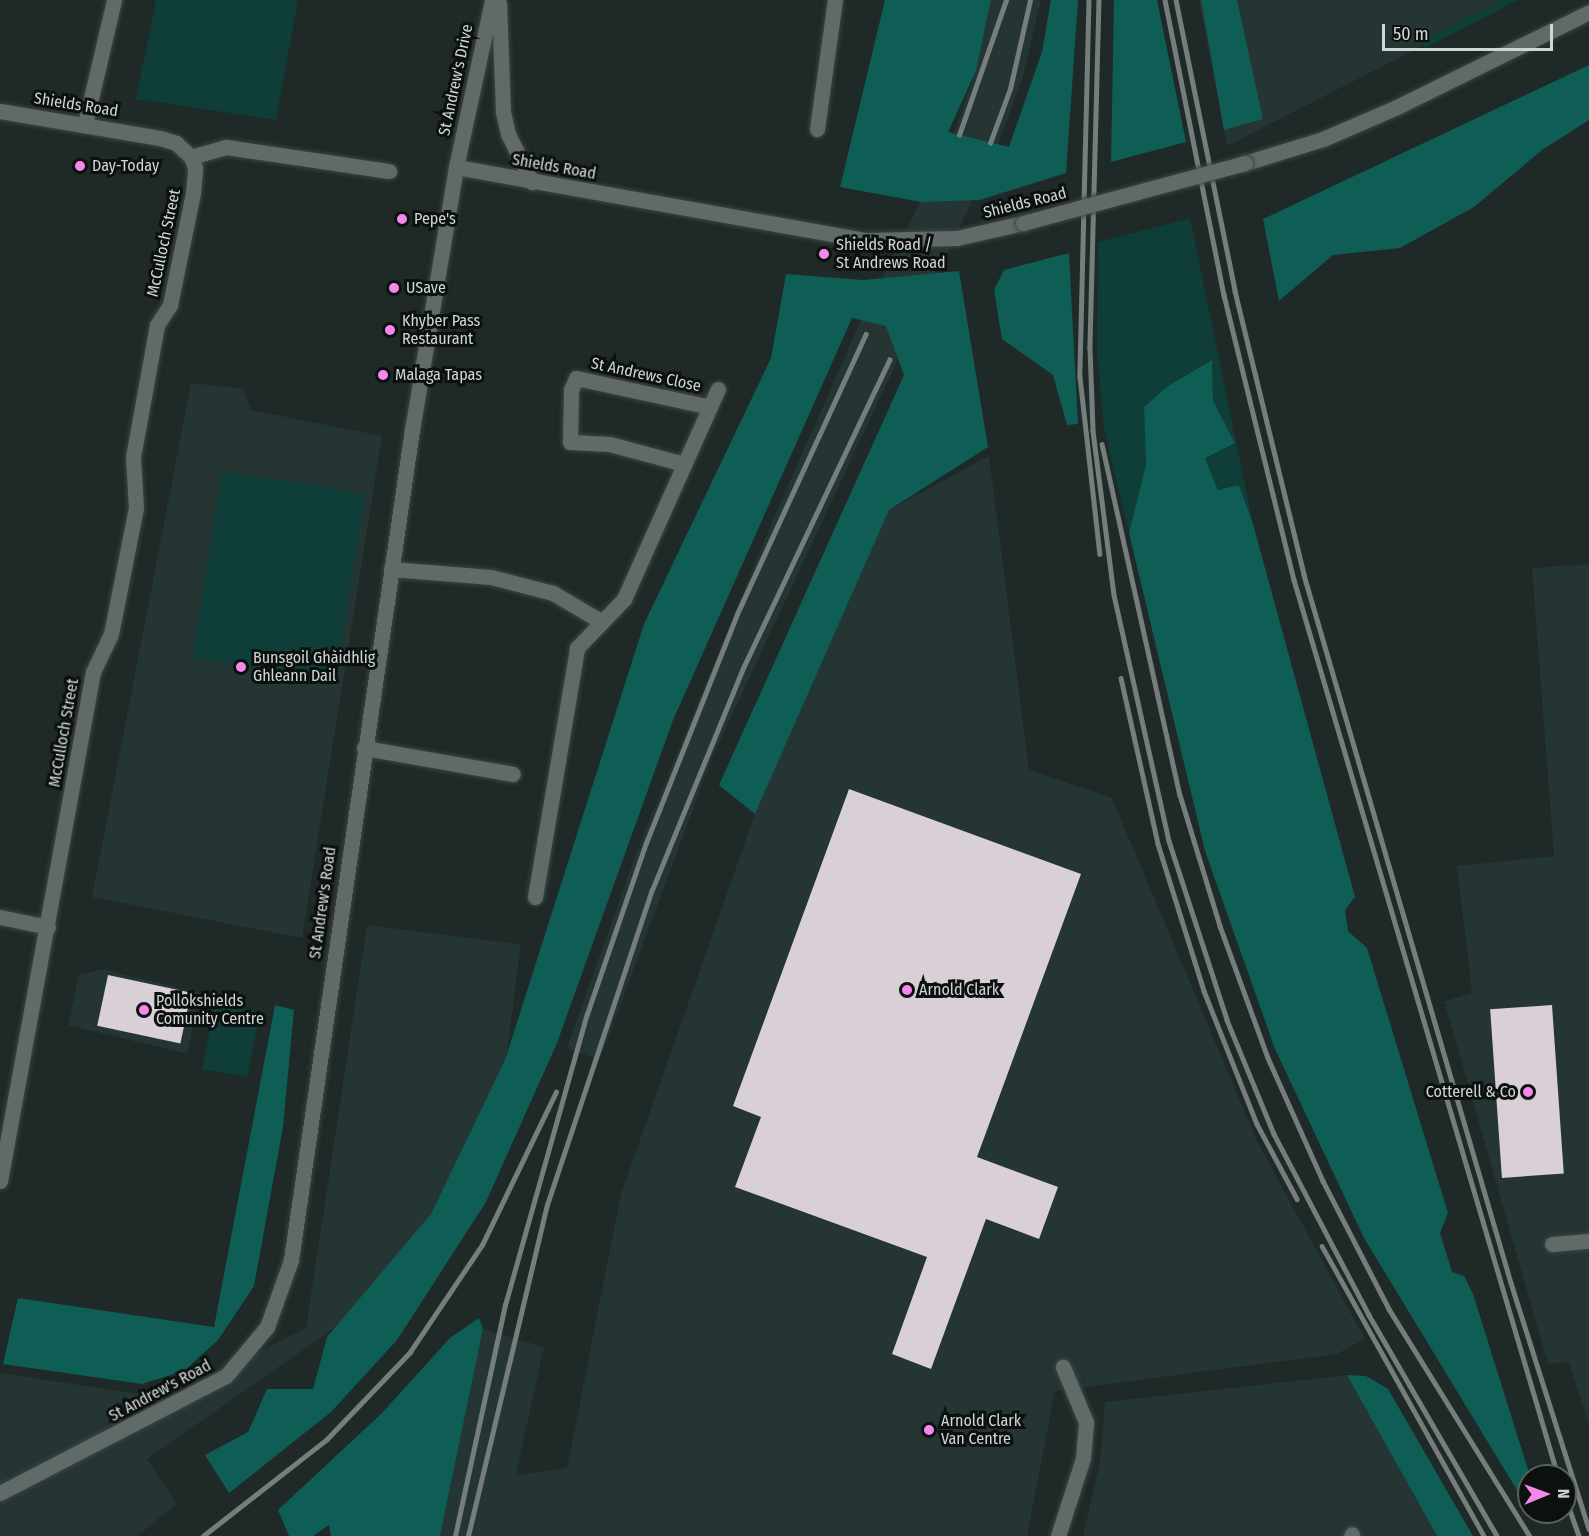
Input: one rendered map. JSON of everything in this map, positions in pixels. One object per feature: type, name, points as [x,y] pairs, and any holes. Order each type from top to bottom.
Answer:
[{"type":"street","points":[[85,124],[114,0]]},
{"type":"street","name":"St Andrew's Drive","points":[[456,167],[492,0]]},
{"type":"street","points":[[499,0],[503,112],[508,134],[532,182]]},
{"type":"street","points":[[817,129],[835,0]]},
{"type":"street","name":"Shields Road","points":[[456,167],[865,240],[957,238],[1023,223],[1245,163],[1323,139],[1397,107],[1584,16]]},
{"type":"street","name":"Shields Road","points":[[0,111],[160,138],[176,143],[191,157]]},
{"type":"street","points":[[191,157],[226,147],[389,171]]},
{"type":"street","name":"McCulloch Street","points":[[0,1182],[93,672],[111,634],[136,508],[134,457],[158,325],[170,305],[193,193],[195,168],[191,157]]},
{"type":"street","name":"St Andrew's Road","points":[[0,1493],[226,1377],[267,1327],[291,1260],[391,569],[456,167]]},
{"type":"street","name":"St Andrews Close","points":[[684,464],[610,444],[570,442],[571,390],[576,378],[710,407]]},
{"type":"street","name":"St Andrews Close","points":[[535,897],[577,648],[624,599],[718,389]]},
{"type":"street","points":[[391,569],[501,580],[553,593],[602,622]]},
{"type":"street","points":[[364,748],[513,774]]},
{"type":"street","points":[[0,916],[48,927]]},
{"type":"street","points":[[1552,1244],[1589,1241]]},
{"type":"street","points":[[1058,1536],[1083,1458],[1086,1422],[1063,1367]]},
{"type":"shaded area","points":[[156,0],[298,0],[276,120],[136,99]]},
{"type":"shaded area","points":[[885,0],[991,0],[976,71],[948,132],[1009,147],[1042,52],[1051,0],[1078,0],[1066,173],[980,200],[921,202],[840,187]]},
{"type":"shaded area","points":[[991,0],[1041,0],[1023,76],[998,145],[712,758],[600,1060],[567,1048],[637,851],[772,522],[861,320],[954,134],[976,70]]},
{"type":"shaded area","points":[[1114,0],[1157,0],[1186,142],[1111,162]]},
{"type":"shaded area","points":[[1199,0],[1512,0],[1227,146]]},
{"type":"shaded area","points":[[1201,0],[1237,0],[1263,119],[1224,130]]},
{"type":"shaded area","points":[[1501,0],[1518,0],[1425,48],[1421,41]]},
{"type":"shaded area","points":[[1589,65],[1589,120],[1542,150],[1474,207],[1400,248],[1333,255],[1279,301],[1263,219]]},
{"type":"shaded area","points":[[1190,218],[1253,524],[1239,486],[1218,490],[1205,458],[1235,443],[1213,401],[1212,360],[1168,386],[1144,407],[1146,465],[1129,533],[1104,429],[1097,352],[1098,242]]},
{"type":"shaded area","points":[[1069,253],[1078,424],[1067,425],[1053,375],[1002,339],[994,290],[1004,270]]},
{"type":"shaded area","points":[[959,271],[988,447],[889,510],[755,814],[719,785],[904,375],[886,326],[852,318],[673,720],[557,1043],[486,1202],[397,1340],[331,1412],[229,1493],[205,1455],[248,1432],[267,1389],[313,1389],[327,1337],[431,1214],[505,1060],[644,624],[771,358],[786,274],[863,280]]},
{"type":"shaded area","points":[[1212,360],[1213,401],[1235,443],[1205,458],[1218,490],[1239,485],[1253,524],[1355,897],[1345,910],[1348,931],[1367,948],[1448,1213],[1440,1233],[1452,1272],[1464,1276],[1473,1294],[1526,1464],[1517,1464],[1517,1490],[1364,1238],[1275,1049],[1205,851],[1129,533],[1146,465],[1144,407],[1168,386]]},
{"type":"shaded area","name":"Bunsgoil Ghàidhlig Ghleann Dail","points":[[191,383],[243,389],[251,410],[382,436],[302,938],[92,897]]},
{"type":"shaded area","name":"Arnold Clark","points":[[989,456],[1029,770],[1112,798],[1257,1141],[1365,1339],[1337,1354],[1055,1391],[1027,1536],[440,1536],[483,1329],[544,1347],[516,1475],[567,1468],[621,1194],[755,814],[889,510]]},
{"type":"shaded area","points":[[222,471],[365,494],[336,680],[192,658]]},
{"type":"shaded area","points":[[1589,564],[1589,1426],[1569,1362],[1548,1364],[1445,1003],[1439,1003],[1472,993],[1457,866],[1554,856],[1532,568]]},
{"type":"shaded area","points":[[367,925],[521,944],[506,1060],[431,1214],[360,1310],[147,1459],[177,1504],[137,1536],[0,1536],[0,1373],[166,1398],[306,1328]]},
{"type":"shaded area","points":[[102,969],[200,993],[187,1054],[68,1025],[79,975]]},
{"type":"shaded area","points":[[215,1003],[260,1012],[247,1078],[202,1069]]},
{"type":"shaded area","points":[[275,1005],[294,1010],[283,1127],[254,1286],[218,1340],[184,1371],[142,1384],[3,1364],[18,1298],[214,1327]]},
{"type":"shaded area","points":[[479,1318],[483,1329],[440,1536],[331,1536],[329,1525],[313,1536],[289,1536],[278,1510],[382,1413],[450,1338]]},
{"type":"shaded area","points":[[1347,1375],[1437,1536],[1083,1536],[1100,1462],[1105,1402]]},
{"type":"shaded area","points":[[1347,1375],[1366,1376],[1388,1389],[1473,1536],[1437,1536]]},
{"type":"building","name":"Arnold Clark","points":[[849,789],[1081,874],[977,1157],[1058,1187],[1039,1239],[986,1219],[931,1369],[892,1354],[927,1257],[735,1187],[761,1117],[733,1106]]},
{"type":"building","name":"Pollokshields Comunity Centre","points":[[108,975],[191,993],[180,1044],[97,1026]]},
{"type":"building","name":"Cotterell & Co","points":[[1552,1005],[1564,1174],[1502,1178],[1490,1009]]},
{"type":"railway","points":[[959,135],[1006,0]]},
{"type":"railway","points":[[990,143],[1010,89],[1030,0]]},
{"type":"railway","points":[[1089,0],[1080,377],[1100,554]]},
{"type":"railway","points":[[1099,0],[1090,348],[1093,431],[1114,595],[1169,841],[1227,1020],[1274,1134],[1369,1315],[1497,1536]]},
{"type":"railway","points":[[1165,0],[1224,295],[1294,580],[1554,1464]]},
{"type":"railway","points":[[1176,0],[1235,291],[1304,575],[1511,1283],[1589,1529]]},
{"type":"railway","points":[[455,1536],[505,1305],[587,1014],[646,843],[737,614],[866,334]]},
{"type":"railway","points":[[468,1536],[547,1205],[652,890],[744,666],[889,360]]},
{"type":"railway","points":[[1102,444],[1180,795],[1220,926],[1268,1058],[1323,1181],[1389,1309],[1530,1536]]},
{"type":"railway","points":[[1121,678],[1158,844],[1204,991],[1257,1124],[1297,1199]]},
{"type":"railway","points":[[203,1536],[327,1439],[410,1352],[482,1245],[556,1092]]},
{"type":"railway","points":[[1322,1246],[1484,1536]]},
{"type":"railway","points":[[1575,1524],[1579,1536]]},
{"type":"place","name":"Day-Today","points":[[80,166]]},
{"type":"place","name":"Pepe's","points":[[402,219]]},
{"type":"place","name":"Shields Road / St Andrews Road","points":[[824,254]]},
{"type":"place","name":"USave","points":[[394,288]]},
{"type":"place","name":"Khyber Pass Restaurant","points":[[390,330]]},
{"type":"place","name":"Malaga Tapas","points":[[383,375]]},
{"type":"place","name":"Bunsgoil Ghàidhlig Ghleann Dail","points":[[241,667]]},
{"type":"place","name":"Arnold Clark","points":[[907,990]]},
{"type":"place","name":"Pollokshields Comunity Centre","points":[[144,1010]]},
{"type":"place","name":"Cotterell & Co","points":[[1528,1092]]},
{"type":"place","name":"Arnold Clark Van Centre","points":[[929,1430]]}]
